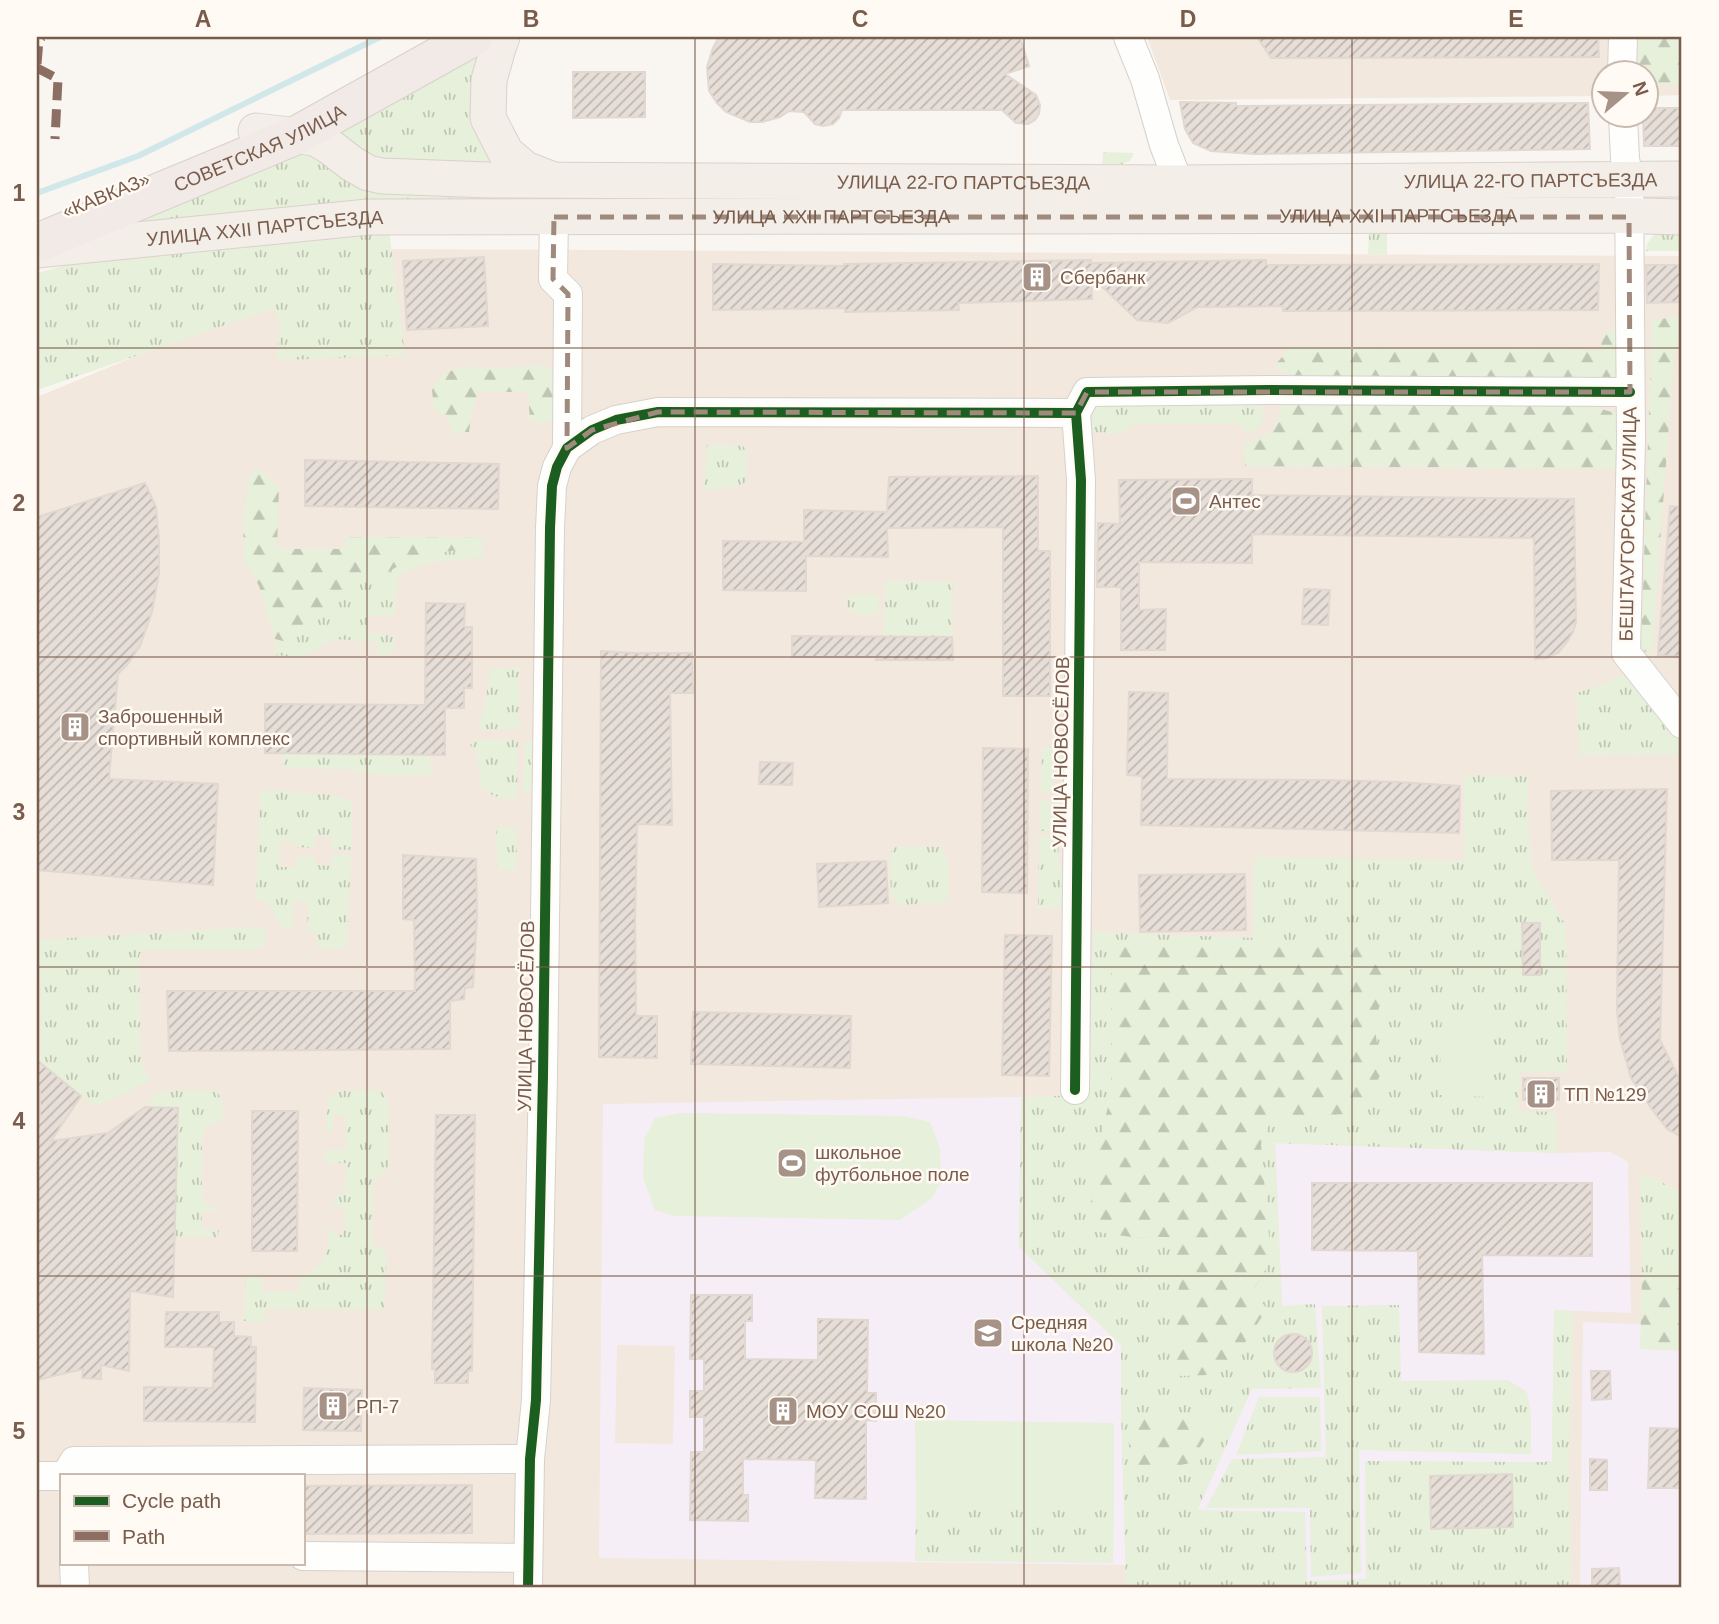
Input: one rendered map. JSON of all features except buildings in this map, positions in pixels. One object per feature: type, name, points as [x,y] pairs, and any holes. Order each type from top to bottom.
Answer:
[{"type":"highway","name":"«КАВКАЗ»","points":[[37,223],[303,113],[438,37]]},
{"type":"highway","name":"СОВЕТСКАЯ УЛИЦА","points":[[37,243],[297,135],[472,37]]},
{"type":"main road","points":[[502,37],[488,79],[488,118],[506,153],[525,169],[554,180],[554,217]]},
{"type":"main road","name":"УЛИЦА 22-ГО ПАРТСЪЕЗДА","points":[[256,131],[315,138],[368,173],[382,176],[488,180],[1179,183],[1682,179]]},
{"type":"main road","name":"УЛИЦА XXII ПАРТСЪЕЗДА","points":[[37,250],[368,217],[1629,217]]},
{"type":"main road","name":"УЛИЦА 22-ГО ПАРТСЪЕЗДА","points":[[1629,217],[1682,217]]},
{"type":"street","points":[[1128,37],[1145,79],[1164,145],[1192,216]]},
{"type":"street","points":[[1622,60],[1623,37]]},
{"type":"street","name":"БЕШТАУГОРСКАЯ УЛИЦА","points":[[1624,130],[1629,179],[1631,441],[1626,653],[1682,724]]},
{"type":"street","points":[[554,217],[553,279],[568,294],[567,448]]},
{"type":"street","points":[[567,448],[592,430],[616,420],[658,412],[1076,413],[1087,392],[1630,391]]},
{"type":"street","name":"УЛИЦА НОВОСЁЛОВ","points":[[1075,1090],[1081,480],[1076,413]]},
{"type":"street","name":"УЛИЦА НОВОСЁЛОВ","points":[[528,1587],[530,1459],[536,1400],[543,1076],[550,528],[552,486],[557,467],[567,448]]},
{"type":"street","points":[[65,1474],[74,1461],[530,1459]]},
{"type":"street","points":[[37,1476],[60,1476]]},
{"type":"street","points":[[304,1556],[528,1558]]},
{"type":"street","points":[[74,1564],[75,1587]]},
{"type":"highlighted area","points":[[554,217],[1629,217],[1630,392],[1087,392],[1076,413],[658,412],[592,430],[567,448],[568,294],[553,279]]},
{"type":"shaded area","points":[[1147,37],[1682,37],[1682,95],[1660,96],[1660,60],[1590,60],[1590,96],[1170,100]]},
{"type":"shaded area","points":[[394,249],[1682,256],[1682,1587],[37,1587],[37,397]]},
{"type":"shaded area","name":"Средняя школа №20","points":[[1021,1097],[1019,1247],[1121,1345],[1126,1565],[599,1558],[603,1104]],"holes":[[[691,1295],[752,1296],[752,1321],[745,1321],[745,1359],[818,1360],[818,1319],[867,1320],[867,1371],[859,1392],[876,1393],[876,1420],[859,1420],[866,1447],[865,1499],[815,1498],[816,1460],[743,1459],[743,1495],[748,1495],[690,1520],[691,1452],[704,1452],[704,1417],[690,1417],[690,1392],[704,1391],[704,1359],[690,1358]],[[617,1345],[675,1346],[673,1444],[615,1443]]]},
{"type":"shaded area","points":[[1275,1143],[1557,1153],[1610,1152],[1628,1162],[1631,1313],[1554,1310],[1552,1461],[1544,1462],[1366,1580],[1307,1581],[1197,1511],[1252,1388],[1320,1388],[1282,1306]]},
{"type":"shaded area","points":[[1583,1322],[1682,1326],[1682,1587],[1580,1587]]},
{"type":"green space","points":[[1631,37],[1682,37],[1682,85],[1660,86],[1660,60],[1630,60]]},
{"type":"green space","points":[[478,57],[503,162],[375,163],[334,133]]},
{"type":"green space","points":[[308,148],[517,192],[515,201],[110,225]]},
{"type":"green space","points":[[1103,152],[1134,153],[1130,161],[1122,164],[1102,164]]},
{"type":"green space","points":[[1659,228],[1682,228],[1682,251],[1646,251],[1647,244]]},
{"type":"green space","points":[[389,230],[405,355],[277,359],[280,325],[275,308],[37,390],[37,273],[71,264]]},
{"type":"green space","points":[[1387,233],[1387,254],[1368,254],[1369,234]]},
{"type":"green space","points":[[1682,316],[1682,333],[1674,355],[1652,654],[1641,650],[1652,320]]},
{"type":"green space","points":[[1619,325],[1618,383],[1297,381],[1274,366],[1292,346],[1600,351],[1603,334]]},
{"type":"green space","points":[[545,365],[561,379],[561,414],[543,424],[530,420],[528,392],[478,392],[469,432],[454,434],[446,417],[434,409],[432,390],[441,375],[461,367]]},
{"type":"green space","points":[[1279,402],[1582,403],[1618,414],[1619,469],[1245,466],[1244,444],[1272,432],[1279,416]]},
{"type":"green space","points":[[1095,404],[1263,405],[1262,425],[1248,434],[1239,424],[1134,424],[1124,433],[1091,433]]},
{"type":"green space","points":[[707,444],[743,446],[747,452],[746,482],[734,488],[704,490]]},
{"type":"green space","points":[[258,468],[279,487],[277,549],[342,549],[347,537],[454,537],[458,550],[415,556],[388,572],[355,584],[334,603],[302,625],[287,642],[275,639],[259,586],[244,560],[243,521],[249,477]]},
{"type":"green space","points":[[455,537],[482,537],[483,557],[421,564],[398,576],[394,616],[367,616],[369,634],[394,635],[394,651],[378,656],[377,642],[335,639],[302,657],[274,655],[275,639],[287,642],[302,625],[334,603],[355,584],[388,572],[415,556],[457,550]]},
{"type":"green space","points":[[885,581],[953,582],[952,637],[884,636]]},
{"type":"green space","points":[[878,595],[878,614],[858,614],[850,611],[846,601],[850,596]]},
{"type":"green space","points":[[519,667],[519,729],[479,729],[491,669]]},
{"type":"green space","points":[[1628,672],[1682,737],[1682,754],[1580,755],[1576,693],[1608,683]]},
{"type":"green space","points":[[538,739],[535,778],[523,796],[525,740]]},
{"type":"green space","points":[[478,740],[518,740],[515,799],[497,797],[481,787],[477,753],[470,745]]},
{"type":"green space","points":[[1042,748],[1075,748],[1074,766],[1063,766],[1053,774],[1052,793],[1041,793]]},
{"type":"green space","points":[[283,753],[430,754],[431,775],[377,775],[347,769],[284,768]]},
{"type":"green space","points":[[1464,775],[1529,776],[1527,804],[1532,868],[1566,926],[1567,1071],[1520,1072],[1518,1111],[1555,1112],[1557,1153],[1275,1143],[1282,1306],[1315,1304],[1321,1388],[1252,1389],[1197,1510],[1305,1512],[1307,1581],[1366,1579],[1365,1461],[1552,1461],[1554,1310],[1573,1311],[1569,1464],[1571,1587],[1126,1587],[1121,1345],[1019,1247],[1021,1097],[1088,1095],[1093,932],[1254,938],[1254,857],[1465,861]]},
{"type":"green space","points":[[267,790],[334,795],[352,802],[352,850],[332,849],[332,837],[315,836],[314,848],[295,847],[294,841],[279,841],[280,867],[296,867],[296,857],[314,857],[315,865],[331,866],[332,854],[351,855],[347,945],[342,948],[321,949],[317,946],[316,932],[307,932],[308,902],[294,902],[292,929],[283,929],[268,904],[256,898],[260,793]]},
{"type":"green space","points":[[1040,801],[1058,802],[1058,831],[1040,831]]},
{"type":"green space","points":[[500,827],[516,828],[517,870],[498,870],[496,832]]},
{"type":"green space","points":[[1039,836],[1058,836],[1059,867],[1063,871],[1071,871],[1070,903],[1062,907],[1038,908]]},
{"type":"green space","points":[[940,847],[948,860],[948,894],[943,903],[896,905],[895,898],[891,898],[890,854],[893,848]]},
{"type":"green space","points":[[261,928],[266,933],[266,942],[257,950],[143,950],[139,955],[141,1062],[150,1081],[95,1107],[40,1062],[41,983],[37,983],[37,940]]},
{"type":"green space","points":[[1362,940],[1383,959],[1383,981],[1375,1029],[1381,1072],[1357,1114],[1273,1116],[1261,1144],[1271,1260],[1253,1291],[1267,1309],[1235,1358],[1207,1375],[1180,1376],[1174,1361],[1173,1317],[1180,1282],[1173,1237],[1131,1237],[1098,1232],[1090,1215],[1094,1165],[1111,1094],[1111,941],[1193,944]]},
{"type":"green space","points":[[1442,1016],[1492,1019],[1488,1097],[1439,1095]]},
{"type":"green space","points":[[216,1090],[223,1112],[220,1120],[202,1132],[202,1201],[220,1210],[202,1212],[201,1229],[219,1230],[217,1238],[175,1236],[155,1108],[149,1103],[154,1095],[166,1091]]},
{"type":"green space","points":[[380,1090],[388,1101],[389,1168],[373,1181],[371,1244],[387,1253],[384,1308],[266,1309],[265,1322],[244,1321],[246,1275],[254,1274],[262,1278],[263,1292],[299,1292],[300,1278],[315,1269],[326,1254],[328,1229],[331,1228],[335,1234],[341,1235],[345,1230],[344,1209],[334,1206],[335,1194],[345,1194],[346,1163],[325,1163],[325,1150],[346,1148],[346,1117],[345,1114],[334,1115],[332,1132],[326,1131],[328,1099],[339,1091]]},
{"type":"green space","name":"школьное футбольное поле","points":[[681,1113],[903,1116],[930,1122],[940,1148],[941,1182],[932,1198],[900,1220],[674,1216],[655,1210],[643,1178],[644,1139],[655,1118]]},
{"type":"green space","points":[[1640,1172],[1682,1192],[1682,1280],[1642,1277]]},
{"type":"green space","points":[[1642,1277],[1682,1280],[1682,1351],[1640,1349]]},
{"type":"green space","points":[[1399,1305],[1401,1381],[1508,1380],[1527,1392],[1531,1416],[1531,1454],[1359,1450],[1361,1573],[1311,1577],[1310,1508],[1206,1508],[1232,1459],[1326,1457],[1322,1306]]},
{"type":"green space","points":[[1259,1397],[1320,1397],[1321,1451],[1236,1455]]},
{"type":"green space","points":[[1162,1413],[1220,1415],[1190,1463],[1169,1468],[1131,1470],[1129,1418]]},
{"type":"green space","points":[[915,1420],[1114,1423],[1114,1500],[916,1503]]},
{"type":"green space","points":[[1114,1500],[1113,1563],[915,1561],[916,1503]]},
{"type":"waterway","points":[[37,193],[138,156],[380,37]]},
{"type":"marked path","points":[[37,64],[39,40],[42,37]]},
{"type":"marked path","points":[[37,68],[58,79],[55,139]]},
{"type":"cycle path","points":[[528,1587],[530,1459],[536,1400],[543,1076],[550,528],[552,486],[557,467],[567,448],[592,430],[616,420],[658,412],[1076,413],[1087,392],[1630,392]]},
{"type":"cycle path","points":[[1075,1090],[1081,480],[1076,413]]},
{"type":"place","name":"Сбербанк","points":[[1037,277]]},
{"type":"place","name":"Антес","points":[[1186,501]]},
{"type":"place","name":"Заброшенный спортивный комплекс","points":[[75,727]]},
{"type":"place","name":"ТП №129","points":[[1541,1094]]},
{"type":"place","name":"школьное футбольное поле","points":[[792,1163]]},
{"type":"place","name":"Средняя школа №20","points":[[988,1333]]},
{"type":"place","name":"РП-7","points":[[333,1406]]},
{"type":"place","name":"МОУ СОШ №20","points":[[783,1411]]}]
